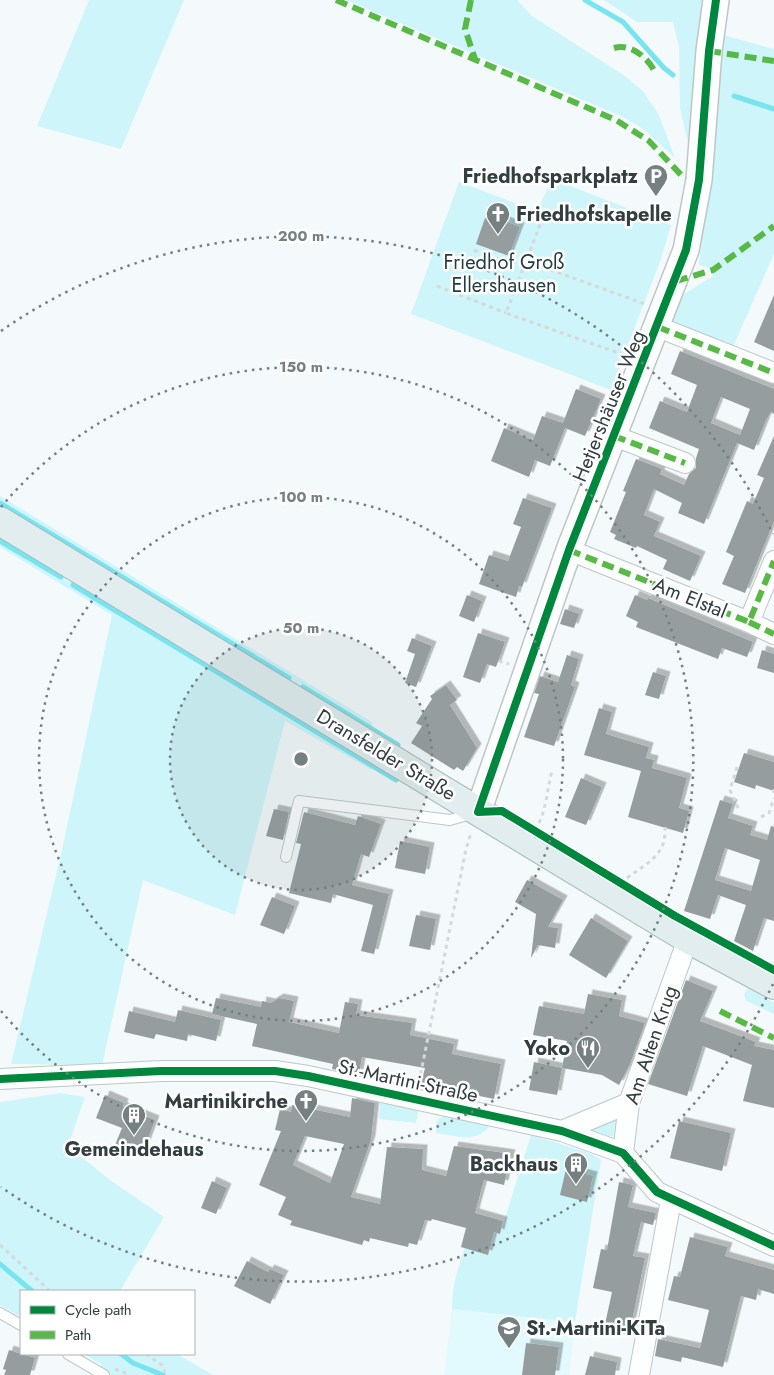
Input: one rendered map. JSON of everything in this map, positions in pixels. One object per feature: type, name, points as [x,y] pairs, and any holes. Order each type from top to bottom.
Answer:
[{"type":"main road","name":"Dransfelder Straße","points":[[0,521],[688,939],[774,984]]},
{"type":"street","name":"Hetjershäuser Weg","points":[[478,812],[569,550],[686,250],[692,226],[699,180],[709,51],[716,0]]},
{"type":"street","points":[[661,318],[774,373]]},
{"type":"street","name":"Hetjershäuser Weg","points":[[614,436],[685,463]]},
{"type":"street","name":"Am Elstal","points":[[569,550],[749,622],[774,561]]},
{"type":"street","points":[[749,622],[774,634]]},
{"type":"street","name":"Am Alten Krug","points":[[623,1153],[629,1103],[688,939]]},
{"type":"street","name":"St.-Martini-Straße","points":[[0,1079],[161,1071],[275,1071],[308,1076],[562,1131],[623,1153],[657,1192],[670,1200],[774,1246]]},
{"type":"street","points":[[562,1131],[629,1103]]},
{"type":"street","points":[[639,1375],[670,1200]]},
{"type":"lane","points":[[286,857],[299,801],[450,820],[478,812]]},
{"type":"lane","points":[[0,1312],[20,1324]]},
{"type":"lane","points":[[70,1355],[104,1375]]},
{"type":"path","points":[[506,313],[543,217]]},
{"type":"path","points":[[474,250],[509,264],[526,261],[661,318]]},
{"type":"path","points":[[437,286],[506,313],[644,361]]},
{"type":"path","points":[[737,767],[730,790],[740,810]]},
{"type":"path","points":[[536,831],[546,808],[552,771]]},
{"type":"path","points":[[761,817],[769,813],[774,789]]},
{"type":"path","points":[[416,1100],[466,849],[478,812]]},
{"type":"path","points":[[629,888],[621,883],[661,853],[666,836],[665,827]]},
{"type":"path","points":[[0,1245],[49,1290]]},
{"type":"path","points":[[147,1355],[162,1365],[166,1375]]},
{"type":"shaded area","name":"St.-Martini-KiTa","points":[[452,1309],[575,1322],[569,1375],[444,1375]]},
{"type":"green space","points":[[89,0],[184,0],[121,149],[37,126]]},
{"type":"green space","points":[[346,0],[517,0],[532,16],[625,76],[643,91],[659,115],[675,158],[642,128],[621,116]]},
{"type":"green space","points":[[604,0],[706,0],[691,157],[680,108],[679,47],[673,22],[637,22]]},
{"type":"green space","points":[[723,35],[774,49],[774,254],[733,347],[670,322],[684,294],[713,276],[710,268],[699,265]]},
{"type":"green space","name":"Friedhof Groß Ellershausen","points":[[552,179],[671,225],[661,259],[611,390],[411,314],[459,182],[537,211]]},
{"type":"green space","points":[[0,496],[372,722],[373,736],[0,509]]},
{"type":"green space","points":[[0,533],[373,759],[372,770],[285,721],[235,915],[143,880],[102,1065],[11,1064],[62,850],[112,615],[0,547]]},
{"type":"green space","points":[[748,988],[774,1003],[774,1014],[746,1001],[744,995]]},
{"type":"green space","points":[[61,1093],[85,1097],[68,1146],[110,1180],[164,1217],[121,1290],[20,1290],[20,1316],[0,1305],[0,1102]]},
{"type":"green space","points":[[380,1102],[419,1109],[416,1123],[379,1119]]},
{"type":"green space","points":[[445,1115],[491,1125],[479,1135],[472,1137],[436,1133],[437,1120]]},
{"type":"green space","points":[[613,1118],[616,1120],[613,1137],[584,1129]]},
{"type":"green space","points":[[531,1135],[587,1152],[601,1160],[575,1322],[452,1309],[456,1277],[472,1226],[500,1234]]},
{"type":"green space","points":[[85,1355],[179,1355],[213,1375],[111,1375],[102,1370],[101,1364]]},
{"type":"building","name":"Friedhofskapelle","points":[[485,218],[504,225],[505,221],[520,227],[509,256],[476,244]]},
{"type":"building","points":[[774,295],[774,351],[754,342]]},
{"type":"building","points":[[680,351],[774,389],[774,414],[771,412],[766,420],[754,450],[737,443],[704,524],[678,513],[682,503],[654,489],[644,515],[660,522],[654,536],[701,556],[690,581],[663,569],[667,560],[637,546],[636,548],[614,539],[616,535],[610,532],[626,492],[623,491],[636,459],[662,469],[660,474],[684,485],[689,474],[696,468],[696,458],[699,449],[649,428],[660,401],[687,412],[697,385],[671,374]],"holes":[[[721,397],[750,409],[740,435],[711,423]]]},
{"type":"building","points":[[576,389],[601,399],[585,436],[565,428],[550,466],[535,460],[529,477],[491,461],[504,428],[533,440],[542,416],[563,423]]},
{"type":"building","points":[[774,436],[774,521],[745,593],[722,584],[734,556],[726,552],[747,501],[753,504],[764,478],[757,475]]},
{"type":"building","points":[[523,498],[552,508],[522,587],[519,586],[516,597],[479,584],[489,555],[508,561],[521,527],[513,524]]},
{"type":"building","points":[[467,595],[482,601],[474,622],[459,616]]},
{"type":"building","points":[[635,595],[647,600],[648,598],[753,642],[747,657],[722,648],[718,659],[636,627],[638,622],[626,616]]},
{"type":"building","points":[[565,609],[579,614],[574,628],[560,624]]},
{"type":"building","points":[[478,633],[505,642],[496,667],[487,664],[480,683],[463,677]]},
{"type":"building","points":[[412,638],[432,646],[416,687],[405,683],[415,654],[407,651]]},
{"type":"building","points":[[762,650],[774,654],[774,673],[757,668]]},
{"type":"building","points":[[567,655],[579,659],[571,685],[575,687],[554,746],[524,737],[539,694],[534,693],[540,676],[558,682]]},
{"type":"building","points":[[653,672],[666,676],[659,699],[645,695]]},
{"type":"building","points":[[446,685],[457,700],[450,705],[477,748],[463,771],[457,767],[454,770],[411,743],[422,726],[416,723],[432,699],[430,696]]},
{"type":"building","points":[[599,708],[612,712],[606,734],[649,747],[646,758],[654,760],[652,768],[687,778],[679,808],[689,811],[683,833],[628,817],[641,771],[584,755]]},
{"type":"building","points":[[744,753],[774,762],[774,791],[756,785],[755,789],[734,782]]},
{"type":"building","points":[[581,778],[602,787],[586,825],[565,817]]},
{"type":"building","points":[[720,800],[733,804],[728,818],[753,826],[750,835],[767,840],[771,826],[774,827],[774,921],[764,918],[753,951],[734,941],[746,905],[718,895],[710,919],[684,911]],"holes":[[[725,848],[760,860],[751,891],[715,880]]]},
{"type":"building","points":[[274,809],[289,812],[283,840],[266,836]]},
{"type":"building","points":[[304,812],[355,825],[358,816],[381,824],[369,857],[361,854],[352,885],[389,894],[374,954],[361,951],[373,905],[333,894],[331,903],[289,893],[301,844],[296,843]]},
{"type":"building","points":[[400,841],[430,847],[425,874],[395,868]]},
{"type":"building","points":[[527,880],[563,900],[548,927],[558,928],[555,948],[538,945],[531,958],[536,914],[515,902]]},
{"type":"building","points":[[272,897],[295,906],[284,934],[260,925]]},
{"type":"building","points":[[416,915],[436,919],[430,950],[409,946]]},
{"type":"building","points":[[591,918],[628,941],[606,978],[569,955]]},
{"type":"building","points":[[686,980],[713,991],[700,1021],[756,1042],[754,1046],[774,1050],[774,1108],[743,1101],[752,1065],[703,1046],[687,1096],[648,1084]]},
{"type":"building","points":[[588,994],[622,1000],[619,1016],[645,1023],[630,1064],[619,1085],[602,1075],[562,1068],[567,1041],[533,1035],[539,1006],[584,1014]]},
{"type":"building","points":[[216,998],[261,1007],[262,1001],[271,1003],[279,998],[294,1001],[289,1022],[339,1033],[345,1002],[358,1004],[356,1015],[412,1023],[410,1035],[454,1044],[452,1054],[501,1064],[494,1099],[421,1084],[425,1068],[362,1057],[359,1074],[332,1069],[333,1064],[252,1046],[257,1024],[212,1014]]},
{"type":"building","points":[[178,1010],[221,1020],[216,1041],[188,1034],[187,1041],[156,1034],[154,1039],[124,1032],[129,1011],[175,1022]]},
{"type":"building","points":[[534,1062],[562,1068],[557,1095],[529,1090]]},
{"type":"building","name":"Gemeindehaus","points":[[105,1095],[124,1103],[123,1107],[155,1120],[142,1155],[115,1145],[122,1128],[96,1118]]},
{"type":"building","points":[[352,1098],[375,1103],[371,1140],[351,1197],[380,1204],[387,1147],[423,1149],[422,1170],[446,1176],[454,1146],[511,1154],[504,1185],[484,1180],[475,1213],[503,1221],[500,1234],[494,1232],[488,1255],[461,1247],[466,1228],[432,1219],[431,1221],[425,1220],[417,1245],[409,1243],[408,1247],[370,1238],[369,1242],[364,1240],[362,1245],[290,1225],[292,1221],[278,1215],[286,1197],[259,1185],[281,1131],[275,1130],[280,1109],[291,1112],[292,1105],[350,1117]],"holes":[[[305,1136],[344,1144],[330,1183],[293,1165]]]},
{"type":"building","points":[[679,1121],[731,1133],[722,1171],[670,1158]]},
{"type":"building","name":"Backhaus","points":[[566,1169],[593,1176],[587,1202],[560,1195]]},
{"type":"building","points":[[212,1181],[227,1188],[216,1214],[201,1208]]},
{"type":"building","points":[[619,1182],[633,1185],[628,1207],[656,1213],[653,1225],[641,1222],[633,1256],[645,1258],[629,1335],[604,1329],[612,1292],[593,1288],[601,1249],[607,1250]]},
{"type":"building","points":[[690,1237],[728,1247],[725,1256],[774,1270],[774,1294],[758,1289],[756,1300],[741,1296],[723,1367],[682,1357],[681,1362],[655,1356],[658,1339],[700,1348],[709,1310],[668,1300],[674,1276],[680,1277]]},
{"type":"building","points":[[247,1261],[268,1272],[270,1269],[284,1275],[270,1304],[234,1286]]},
{"type":"building","points":[[526,1343],[559,1347],[555,1375],[522,1375]]},
{"type":"building","points":[[9,1350],[20,1355],[35,1358],[30,1375],[4,1375],[6,1370],[3,1369]]},
{"type":"building","points":[[590,1356],[617,1362],[615,1375],[585,1375]]},
{"type":"waterway","points":[[585,0],[623,22],[664,68],[673,75]]},
{"type":"waterway","points":[[734,96],[774,109]]},
{"type":"waterway","points":[[0,503],[289,678]]},
{"type":"waterway","points":[[0,541],[61,577]]},
{"type":"waterway","points":[[73,585],[396,780]]},
{"type":"waterway","points":[[303,687],[398,745]]},
{"type":"waterway","points":[[0,1264],[31,1290]]},
{"type":"waterway","points":[[122,1355],[133,1363],[163,1375]]},
{"type":"marked path","points":[[336,0],[616,120],[649,141],[685,179]]},
{"type":"marked path","points":[[471,0],[465,29],[475,59]]},
{"type":"marked path","points":[[614,48],[620,47],[633,50],[643,57],[655,72]]},
{"type":"marked path","points":[[709,51],[774,61]]},
{"type":"marked path","points":[[676,281],[713,270],[774,226]]},
{"type":"marked path","points":[[658,327],[774,373]]},
{"type":"marked path","points":[[614,436],[685,463]]},
{"type":"marked path","points":[[569,550],[749,622],[774,561]]},
{"type":"marked path","points":[[749,622],[774,634]]},
{"type":"marked path","points":[[720,1011],[774,1038]]},
{"type":"cycle path","points":[[716,0],[709,51],[699,180],[686,250],[569,550],[478,812],[502,811],[675,916],[774,970]]},
{"type":"cycle path","points":[[0,1079],[161,1071],[275,1071],[308,1076],[562,1131],[623,1153],[657,1192],[774,1246]]},
{"type":"place","name":"Friedhofsparkplatz","points":[[656,197]]},
{"type":"place","name":"Friedhofskapelle","points":[[498,235]]},
{"type":"place","name":"Yoko","points":[[588,1069]]},
{"type":"place","name":"Martinikirche","points":[[306,1122]]},
{"type":"place","name":"Gemeindehaus","points":[[134,1136]]},
{"type":"place","name":"Backhaus","points":[[576,1185]]},
{"type":"place","name":"St.-Martini-KiTa","points":[[509,1349]]}]
